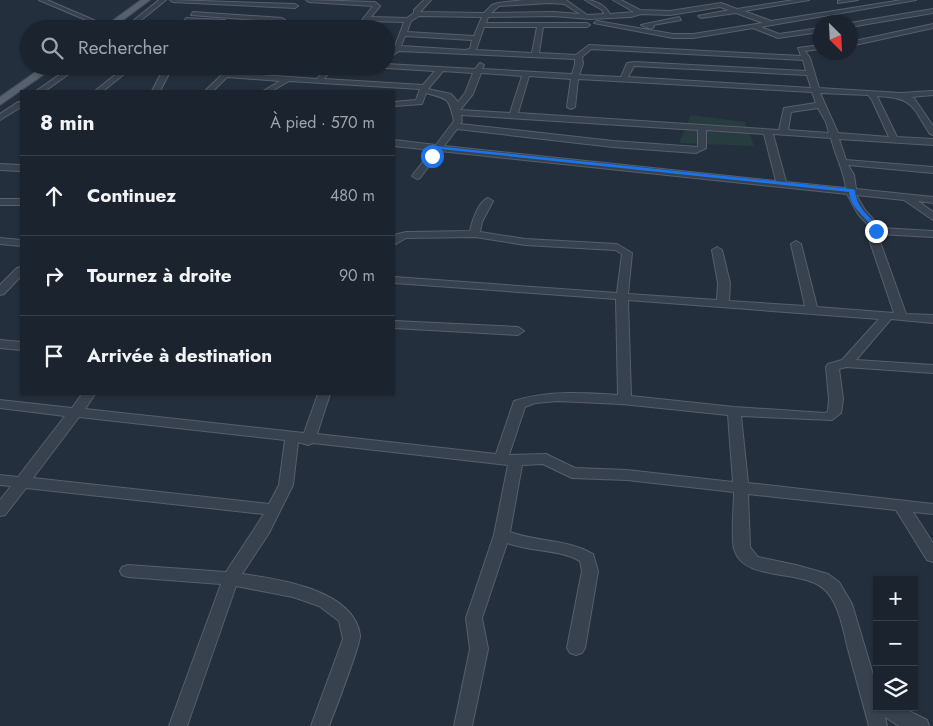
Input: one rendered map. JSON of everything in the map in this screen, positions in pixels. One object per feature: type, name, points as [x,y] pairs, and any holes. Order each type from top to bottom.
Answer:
[{"type":"main road","points":[[120,20],[146,0]]},
{"type":"main road","points":[[122,20],[155,0]]},
{"type":"main road","points":[[25,90],[41,75]]},
{"type":"main road","points":[[29,90],[50,75]]},
{"type":"main road","points":[[3,110],[20,94]]},
{"type":"main road","points":[[3,110],[20,97]]},
{"type":"street","points":[[42,0],[90,20]]},
{"type":"street","points":[[137,20],[163,0]]},
{"type":"street","points":[[173,0],[294,6]]},
{"type":"street","points":[[193,14],[282,20],[302,0]]},
{"type":"street","points":[[309,0],[375,4],[377,6],[367,19]]},
{"type":"street","points":[[418,14],[416,11],[428,0]]},
{"type":"street","points":[[470,52],[473,50],[486,15],[497,5],[559,0],[570,4],[587,22]]},
{"type":"street","points":[[588,0],[604,9],[608,16]]},
{"type":"street","points":[[616,0],[638,12]]},
{"type":"street","points":[[741,10],[806,0]]},
{"type":"street","points":[[840,2],[855,0]]},
{"type":"street","points":[[877,0],[933,21]]},
{"type":"street","points":[[367,19],[408,20],[418,14],[450,22],[486,15],[553,14],[587,22],[688,36],[913,0]]},
{"type":"street","points":[[797,1],[828,14]]},
{"type":"street","points":[[186,20],[208,2]]},
{"type":"street","points":[[483,25],[540,26],[587,22],[608,16],[631,15],[638,12],[670,13],[716,4],[741,10],[813,42]]},
{"type":"street","points":[[693,52],[695,42],[688,36],[644,25],[696,17],[726,6]]},
{"type":"street","points":[[726,6],[753,26],[778,36],[813,31]]},
{"type":"street","points":[[858,23],[933,11]]},
{"type":"street","points":[[696,17],[710,23]]},
{"type":"street","points":[[408,20],[396,49],[578,57]]},
{"type":"street","points":[[445,36],[450,22]]},
{"type":"street","points":[[535,56],[540,26]]},
{"type":"street","points":[[858,42],[933,26]]},
{"type":"street","points":[[858,27],[884,36]]},
{"type":"street","points":[[672,31],[690,28],[703,34]]},
{"type":"street","points":[[630,36],[634,29]]},
{"type":"street","points":[[402,34],[476,38]]},
{"type":"street","points":[[571,107],[575,76],[579,64],[578,57],[586,45],[806,58]]},
{"type":"street","points":[[813,47],[800,48],[806,58],[820,105],[830,122],[842,162],[849,174],[852,198],[861,212],[876,228],[876,231]]},
{"type":"street","points":[[457,111],[469,94],[478,71],[480,65],[479,52]]},
{"type":"street","points":[[624,79],[630,66],[634,64],[810,73]]},
{"type":"street","points":[[395,66],[901,95],[933,93]]},
{"type":"street","points":[[395,104],[419,102],[425,88],[441,69]]},
{"type":"street","points":[[513,115],[526,74]]},
{"type":"street","points":[[41,90],[63,75]]},
{"type":"street","points":[[100,90],[120,75]]},
{"type":"street","points":[[157,90],[164,75]]},
{"type":"street","points":[[210,90],[226,75],[425,88],[448,96],[454,101],[458,120],[417,176]]},
{"type":"street","points":[[320,81],[324,75]]},
{"type":"street","points":[[269,90],[288,79]]},
{"type":"street","points":[[336,82],[340,88],[339,90]]},
{"type":"street","points":[[870,93],[876,99],[894,139]]},
{"type":"street","points":[[901,95],[911,100],[933,132]]},
{"type":"street","points":[[3,110],[20,104]]},
{"type":"street","points":[[782,134],[786,124],[787,110],[820,105]]},
{"type":"street","points":[[3,110],[20,111]]},
{"type":"street","points":[[457,111],[702,129],[933,142]]},
{"type":"street","points":[[455,126],[573,140],[700,149],[702,148],[702,129]]},
{"type":"street","points":[[768,133],[781,182]]},
{"type":"street","points":[[564,160],[573,140]]},
{"type":"street","points":[[395,143],[564,160],[604,166],[781,182],[933,200]]},
{"type":"street","points":[[842,162],[933,170]]},
{"type":"street","points":[[0,167],[20,168]]},
{"type":"street","points":[[906,197],[933,217]]},
{"type":"street","points":[[476,234],[477,222],[488,201]]},
{"type":"street","points":[[0,202],[20,202]]},
{"type":"street","points":[[876,231],[933,234]]},
{"type":"street","points":[[876,231],[873,236],[902,318]]},
{"type":"street","points":[[395,241],[398,237],[406,235],[476,234],[525,242],[616,247],[623,250],[627,253],[622,297],[625,400]]},
{"type":"street","points":[[0,241],[20,243]]},
{"type":"street","points":[[796,244],[812,310]]},
{"type":"street","points":[[717,250],[724,283],[723,304]]},
{"type":"street","points":[[0,292],[20,271]]},
{"type":"street","points":[[395,280],[933,319]]},
{"type":"street","points":[[846,363],[887,317]]},
{"type":"street","points":[[395,324],[518,331]]},
{"type":"street","points":[[0,344],[20,346]]},
{"type":"street","points":[[463,726],[479,649],[474,618],[502,535],[508,460],[519,404],[527,398],[544,397],[625,400],[734,411],[827,417],[834,413],[836,399],[832,367],[846,363],[933,369]]},
{"type":"street","points":[[0,511],[88,395]]},
{"type":"street","points":[[178,726],[231,578],[264,529],[274,510],[286,485],[300,439],[323,395]]},
{"type":"street","points":[[0,404],[300,439],[508,460],[535,458],[546,460],[572,474],[627,475],[933,509]]},
{"type":"street","points":[[734,411],[741,489],[742,549],[752,561],[760,565],[796,571],[822,579],[832,587],[846,609],[873,688]]},
{"type":"street","points":[[0,480],[274,510]]},
{"type":"street","points":[[900,505],[933,556]]},
{"type":"street","points":[[502,535],[528,544],[556,546],[576,551],[587,558],[590,571],[576,648]]},
{"type":"street","points":[[128,571],[231,578],[306,593],[334,604],[347,615],[352,635],[320,726]]},
{"type":"street","points":[[878,711],[878,726]]},
{"type":"street","points":[[891,711],[920,726]]},
{"type":"green space","points":[[691,115],[745,122],[754,146],[679,143]]},
{"type":"route","points":[[432,156],[438,147],[604,166],[852,190],[852,198],[861,212],[876,228],[876,231]]}]
